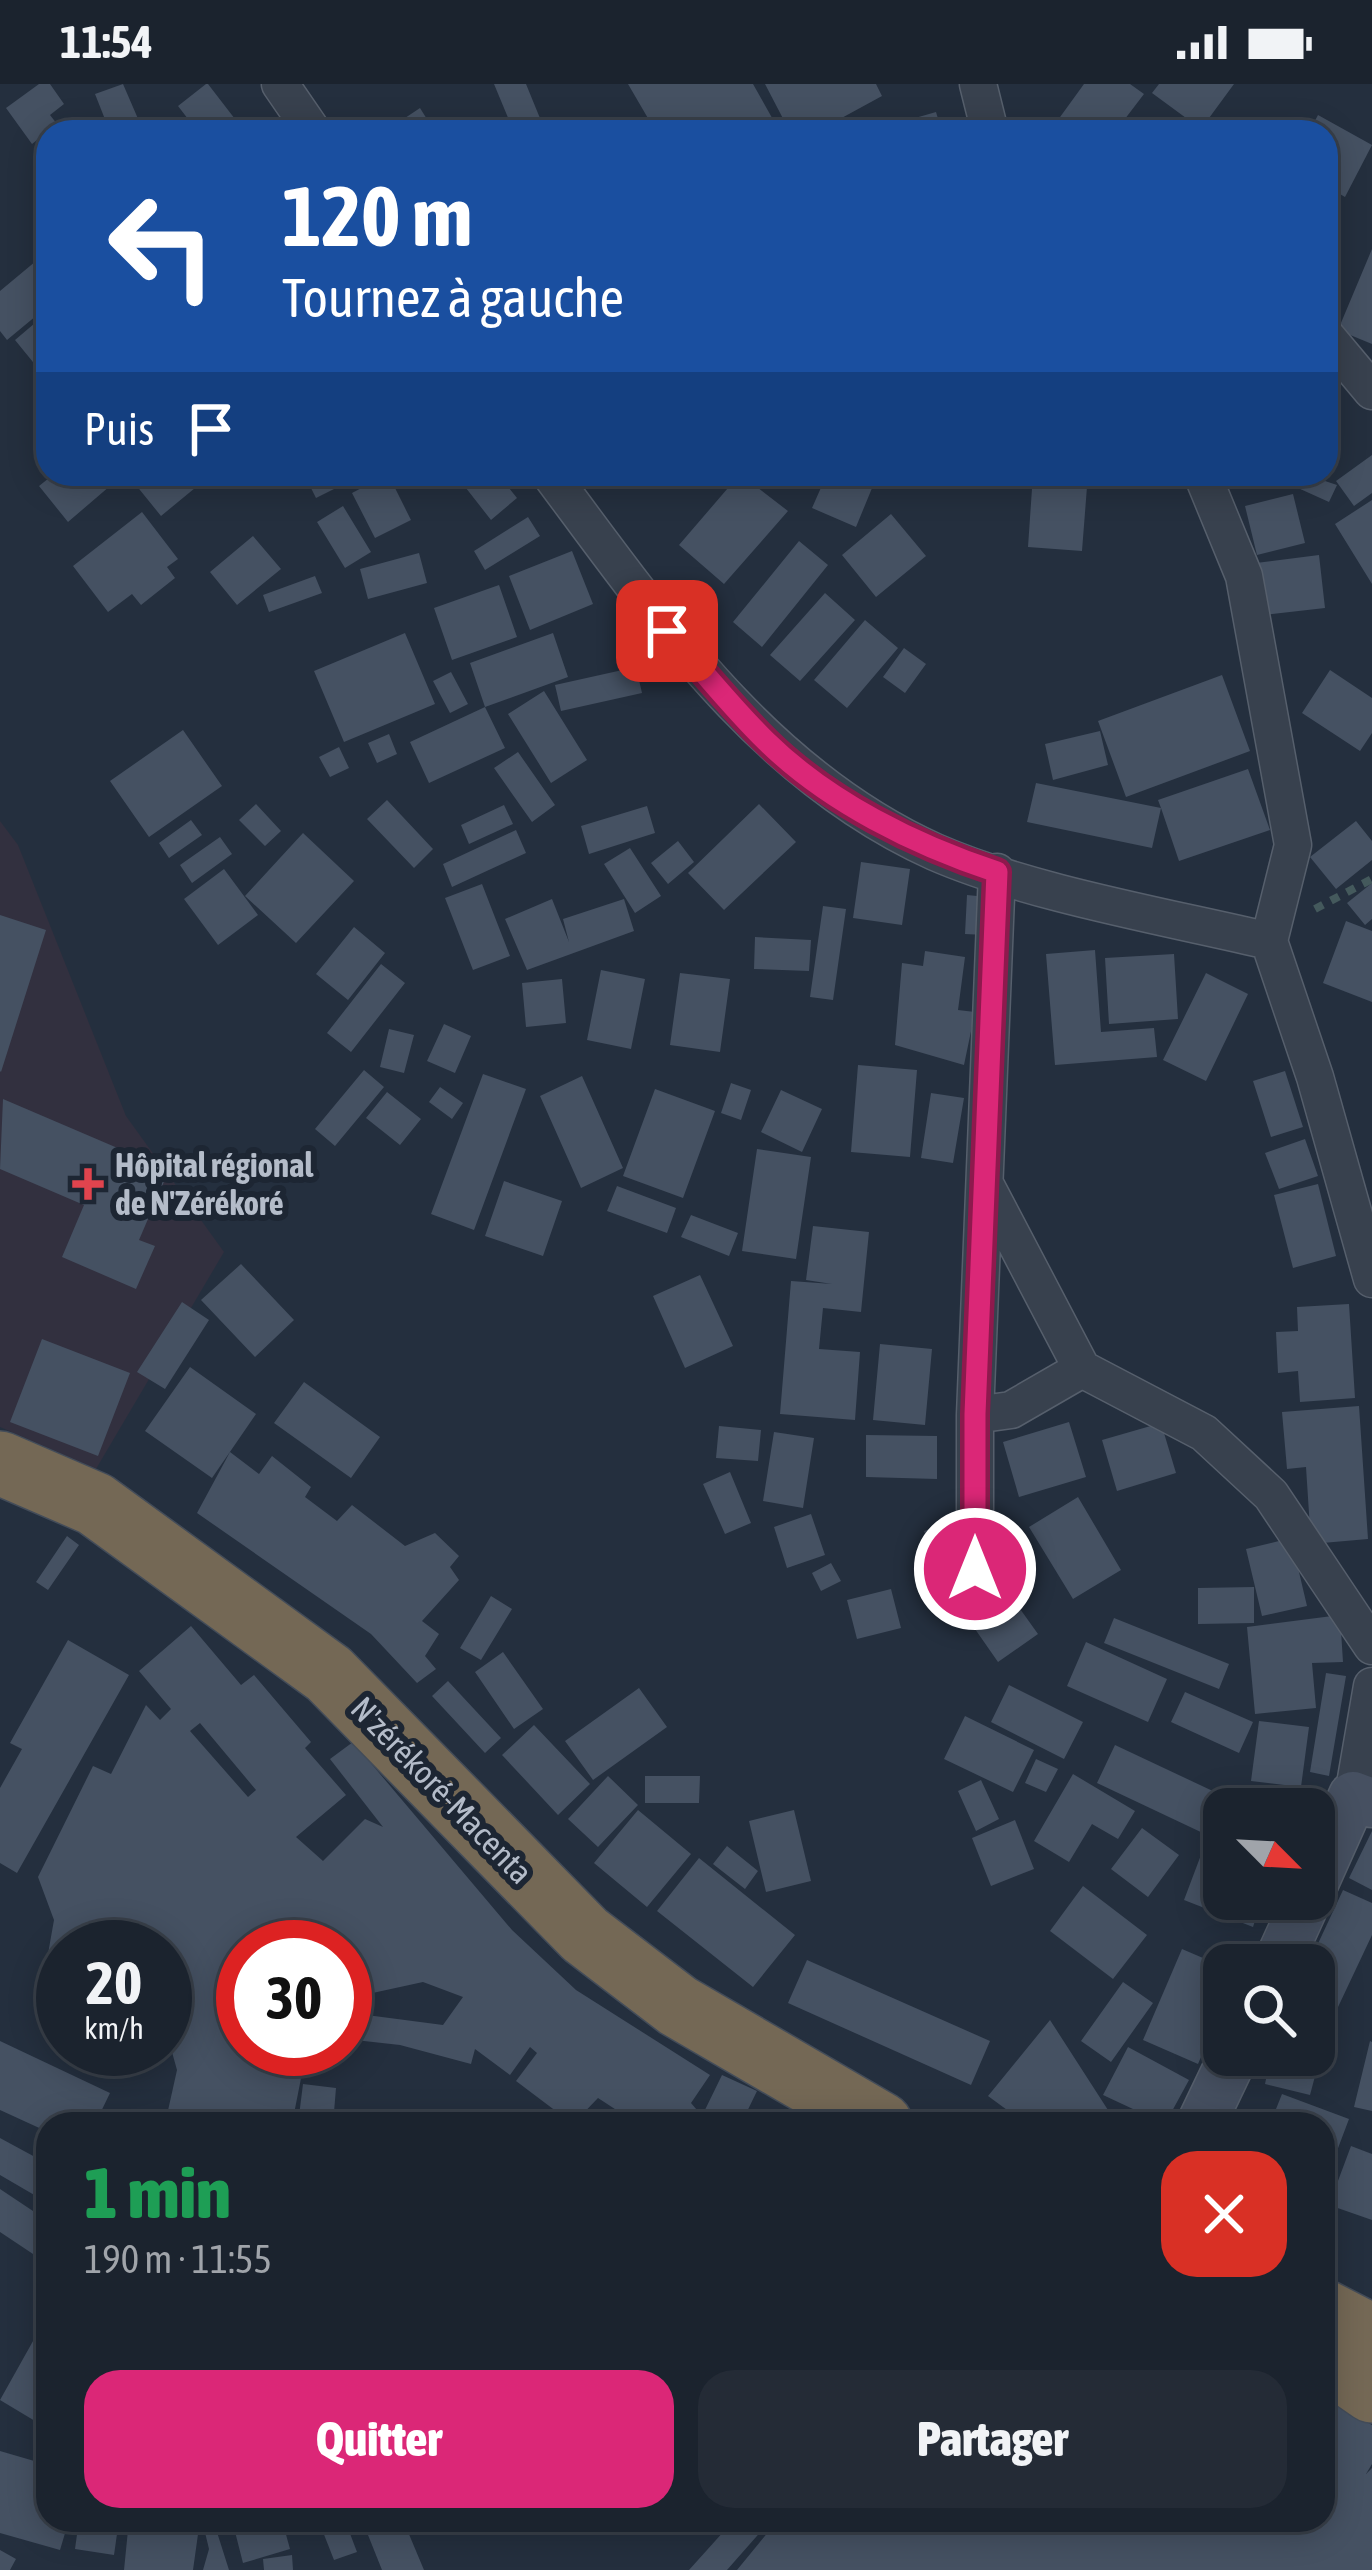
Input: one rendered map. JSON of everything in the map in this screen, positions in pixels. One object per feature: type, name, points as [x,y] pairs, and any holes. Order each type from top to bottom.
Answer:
[{"type":"highway","name":"N'zérékoré-Macenta","points":[[0,1463],[95,1504],[329,1673],[585,1935],[678,2006],[860,2112]]},
{"type":"highway","points":[[1335,2317],[1372,2336]]},
{"type":"highway","points":[[1335,2365],[1372,2391]]},
{"type":"street","points":[[280,84],[305,120]]},
{"type":"street","points":[[978,84],[987,120]]},
{"type":"street","points":[[1338,350],[1372,391]]},
{"type":"street","points":[[559,486],[667,631],[768,743],[842,799],[934,851],[997,872],[1269,941]]},
{"type":"street","points":[[1207,486],[1244,576],[1294,845],[1269,941],[1315,1077],[1372,1279]]},
{"type":"street","points":[[975,1569],[975,1414],[997,872]]},
{"type":"street","points":[[985,1185],[1082,1369],[1204,1433],[1271,1495],[1372,1646]]},
{"type":"street","points":[[975,1414],[1011,1410],[1082,1369]]},
{"type":"street","points":[[1335,1846],[1362,1799],[1372,1686]]},
{"type":"street","points":[[1207,2112],[1224,2076]]},
{"type":"shaded area","name":"Hôpital régional de N'Zérékoré","points":[[0,821],[18,845],[126,1116],[224,1252],[96,1469],[0,1427]]},
{"type":"building","points":[[39,84],[50,84],[64,104],[50,115],[54,120],[36,120],[32,144],[6,108]]},
{"type":"building","points":[[123,84],[139,120],[105,120],[95,94]]},
{"type":"building","points":[[208,84],[236,120],[189,120],[178,106]]},
{"type":"building","points":[[494,84],[526,84],[541,120],[509,120]]},
{"type":"building","points":[[628,84],[753,84],[773,120],[649,120]]},
{"type":"building","points":[[765,84],[876,84],[882,96],[838,120],[784,120]]},
{"type":"building","points":[[1084,84],[1130,84],[1144,94],[1124,120],[1058,120]]},
{"type":"building","points":[[1159,84],[1234,84],[1208,120],[1189,120],[1152,93]]},
{"type":"building","points":[[420,108],[428,120],[402,120]]},
{"type":"building","points":[[936,112],[938,120],[908,120]]},
{"type":"building","points":[[1338,126],[1372,145],[1345,197],[1338,193]]},
{"type":"building","points":[[1372,249],[1372,344],[1338,330]]},
{"type":"building","points":[[36,261],[36,316],[7,340],[0,331],[0,291]]},
{"type":"building","points":[[36,322],[36,366],[15,340]]},
{"type":"building","points":[[1372,455],[1372,493],[1354,506],[1338,480]]},
{"type":"building","points":[[39,486],[110,486],[68,522]]},
{"type":"building","points":[[137,486],[197,486],[161,516]]},
{"type":"building","points":[[310,486],[340,486],[316,498]]},
{"type":"building","points":[[365,486],[394,486],[411,520],[375,538],[352,493]]},
{"type":"building","points":[[464,486],[508,486],[517,498],[491,520]]},
{"type":"building","points":[[730,486],[756,486],[788,511],[724,584],[679,545]]},
{"type":"building","points":[[822,486],[873,486],[856,527],[812,508]]},
{"type":"building","points":[[1032,486],[1087,486],[1082,551],[1028,547]]},
{"type":"building","points":[[1299,486],[1337,486],[1329,502]]},
{"type":"building","points":[[1293,494],[1305,543],[1257,555],[1245,506]]},
{"type":"building","points":[[1372,500],[1372,584],[1335,524]]},
{"type":"building","points":[[343,506],[371,552],[345,568],[317,522]]},
{"type":"building","points":[[142,512],[178,559],[167,567],[175,578],[141,605],[132,594],[108,612],[73,566]]},
{"type":"building","points":[[891,514],[926,556],[876,597],[842,555]]},
{"type":"building","points":[[528,517],[540,536],[485,570],[474,551]]},
{"type":"building","points":[[253,536],[281,569],[237,605],[210,572]]},
{"type":"building","points":[[799,541],[828,565],[762,647],[733,622]]},
{"type":"building","points":[[572,551],[593,604],[530,630],[509,576]]},
{"type":"building","points":[[419,553],[427,583],[368,599],[360,569]]},
{"type":"building","points":[[1319,555],[1325,608],[1263,615],[1256,563]]},
{"type":"building","points":[[315,576],[322,593],[269,612],[263,595]]},
{"type":"building","points":[[499,585],[517,637],[452,660],[434,608]]},
{"type":"building","points":[[825,593],[855,620],[800,681],[770,655]]},
{"type":"building","points":[[865,620],[898,648],[847,708],[814,680]]},
{"type":"building","points":[[405,633],[435,704],[344,742],[314,671]]},
{"type":"building","points":[[553,633],[568,677],[485,707],[470,663]]},
{"type":"building","points":[[904,648],[926,664],[905,693],[883,677]]},
{"type":"building","points":[[636,667],[642,693],[561,711],[555,685]]},
{"type":"building","points":[[1330,670],[1372,698],[1372,733],[1360,751],[1302,713]]},
{"type":"building","points":[[451,672],[468,704],[450,713],[433,681]]},
{"type":"building","points":[[1222,675],[1250,751],[1126,797],[1098,721]]},
{"type":"building","points":[[544,691],[587,760],[551,783],[508,714]]},
{"type":"building","points":[[485,707],[505,748],[429,783],[410,742]]},
{"type":"building","points":[[183,730],[222,786],[149,837],[110,781]]},
{"type":"building","points":[[1100,731],[1108,765],[1053,780],[1045,744]]},
{"type":"building","points":[[389,734],[397,754],[377,763],[368,743]]},
{"type":"building","points":[[339,747],[349,768],[330,777],[319,757]]},
{"type":"building","points":[[518,752],[555,805],[532,822],[494,768]]},
{"type":"building","points":[[1248,769],[1270,830],[1179,861],[1158,800]]},
{"type":"building","points":[[1036,783],[1161,808],[1152,848],[1027,822]]},
{"type":"building","points":[[387,800],[433,849],[414,868],[367,819]]},
{"type":"building","points":[[256,804],[281,831],[265,846],[239,820]]},
{"type":"building","points":[[759,804],[796,842],[724,910],[688,873]]},
{"type":"building","points":[[504,805],[513,824],[469,844],[461,825]]},
{"type":"building","points":[[647,806],[655,833],[589,854],[581,826]]},
{"type":"building","points":[[191,820],[202,835],[169,858],[159,843]]},
{"type":"building","points":[[1356,821],[1372,841],[1372,860],[1336,889],[1310,857]]},
{"type":"building","points":[[516,830],[526,853],[452,887],[443,864]]},
{"type":"building","points":[[303,833],[354,881],[296,943],[245,896]]},
{"type":"building","points":[[220,837],[232,854],[192,883],[180,865]]},
{"type":"building","points":[[678,841],[694,862],[668,884],[651,863]]},
{"type":"building","points":[[630,848],[661,896],[635,913],[604,864]]},
{"type":"building","points":[[861,862],[910,869],[902,925],[853,918]]},
{"type":"building","points":[[224,869],[258,915],[218,945],[184,899]]},
{"type":"building","points":[[1372,883],[1372,919],[1365,925],[1347,903]]},
{"type":"building","points":[[482,884],[510,956],[473,970],[445,898]]},
{"type":"building","points":[[967,895],[987,897],[985,935],[965,934]]},
{"type":"building","points":[[552,899],[569,942],[563,919],[624,899],[634,931],[527,970],[505,919]]},
{"type":"building","points":[[823,906],[846,909],[833,1000],[810,997]]},
{"type":"building","points":[[0,915],[46,930],[1,1072],[0,1071]]},
{"type":"building","points":[[1346,921],[1372,931],[1372,1002],[1323,983]]},
{"type":"building","points":[[354,927],[385,953],[348,1000],[316,974]]},
{"type":"building","points":[[755,937],[811,940],[809,971],[754,969]]},
{"type":"building","points":[[1095,950],[1101,1032],[1154,1028],[1157,1057],[1055,1065],[1046,954]]},
{"type":"building","points":[[925,951],[965,957],[958,1010],[975,1012],[964,1065],[895,1045],[902,963],[923,966]]},
{"type":"building","points":[[1174,954],[1178,1019],[1109,1024],[1105,958]]},
{"type":"building","points":[[381,964],[405,983],[351,1052],[327,1033]]},
{"type":"building","points":[[601,970],[645,979],[631,1049],[587,1040]]},
{"type":"building","points":[[680,973],[730,979],[720,1052],[670,1045]]},
{"type":"building","points":[[1206,973],[1248,994],[1206,1081],[1163,1060]]},
{"type":"building","points":[[562,979],[566,1023],[526,1027],[522,983]]},
{"type":"building","points":[[444,1024],[471,1036],[455,1073],[427,1061]]},
{"type":"building","points":[[389,1029],[414,1035],[404,1073],[380,1067]]},
{"type":"building","points":[[858,1065],[917,1070],[910,1157],[851,1152]]},
{"type":"building","points":[[364,1070],[384,1087],[335,1146],[315,1129]]},
{"type":"building","points":[[1285,1071],[1303,1127],[1271,1137],[1253,1081]]},
{"type":"building","points":[[483,1074],[526,1089],[474,1230],[431,1214]]},
{"type":"building","points":[[582,1076],[623,1168],[581,1188],[540,1096]]},
{"type":"building","points":[[731,1083],[751,1090],[741,1120],[721,1113]]},
{"type":"building","points":[[440,1087],[463,1103],[452,1119],[429,1102]]},
{"type":"building","points":[[655,1089],[715,1111],[683,1198],[623,1176]]},
{"type":"building","points":[[781,1090],[822,1109],[802,1152],[761,1132]]},
{"type":"building","points":[[387,1092],[421,1119],[400,1145],[366,1118]]},
{"type":"building","points":[[931,1093],[964,1098],[953,1163],[921,1158]]},
{"type":"building","points":[[3,1099],[169,1170],[139,1240],[155,1246],[136,1289],[62,1257],[84,1205],[0,1169]]},
{"type":"building","points":[[1305,1139],[1318,1176],[1279,1189],[1265,1153]]},
{"type":"building","points":[[757,1149],[811,1157],[796,1259],[742,1251]]},
{"type":"building","points":[[504,1181],[562,1201],[543,1256],[485,1236]]},
{"type":"building","points":[[1318,1184],[1336,1256],[1293,1268],[1274,1195]]},
{"type":"building","points":[[617,1186],[676,1208],[667,1233],[607,1211]]},
{"type":"building","points":[[691,1215],[738,1233],[729,1256],[681,1237]]},
{"type":"building","points":[[813,1226],[869,1232],[861,1312],[823,1308],[819,1349],[860,1352],[855,1420],[780,1414],[791,1281],[832,1284],[806,1280]]},
{"type":"building","points":[[241,1264],[294,1320],[255,1357],[201,1300]]},
{"type":"building","points":[[700,1275],[733,1346],[685,1368],[653,1296]]},
{"type":"building","points":[[182,1302],[209,1320],[165,1389],[137,1372]]},
{"type":"building","points":[[1349,1304],[1355,1398],[1300,1402],[1298,1371],[1278,1373],[1276,1332],[1298,1331],[1297,1307]]},
{"type":"building","points":[[42,1339],[130,1373],[98,1456],[10,1422]]},
{"type":"building","points":[[880,1344],[932,1349],[925,1425],[873,1420]]},
{"type":"building","points":[[190,1367],[256,1414],[212,1478],[145,1431]]},
{"type":"building","points":[[304,1382],[380,1437],[351,1478],[274,1423]]},
{"type":"building","points":[[1359,1406],[1368,1539],[1311,1544],[1306,1467],[1287,1469],[1282,1412]]},
{"type":"building","points":[[1069,1422],[1086,1477],[1019,1497],[1003,1442]]},
{"type":"building","points":[[1161,1423],[1176,1473],[1117,1491],[1102,1440]]},
{"type":"building","points":[[719,1426],[761,1430],[758,1461],[716,1458]]},
{"type":"building","points":[[774,1432],[814,1438],[803,1508],[763,1501]]},
{"type":"building","points":[[866,1435],[937,1436],[937,1479],[866,1477]]},
{"type":"building","points":[[230,1452],[259,1474],[272,1456],[311,1487],[305,1497],[337,1521],[352,1505],[405,1546],[435,1533],[459,1556],[450,1567],[459,1580],[422,1621],[439,1634],[425,1656],[436,1669],[417,1683],[371,1634],[197,1513]]},
{"type":"building","points":[[730,1472],[751,1523],[725,1534],[703,1484]]},
{"type":"building","points":[[1078,1497],[1121,1570],[1073,1599],[1029,1527]]},
{"type":"building","points":[[811,1514],[825,1555],[787,1568],[774,1527]]},
{"type":"building","points":[[946,1524],[957,1560],[935,1567],[924,1531]]},
{"type":"building","points":[[67,1536],[79,1545],[48,1590],[36,1582]]},
{"type":"building","points":[[1291,1538],[1307,1606],[1262,1616],[1246,1549]]},
{"type":"building","points":[[831,1563],[841,1581],[821,1591],[812,1573]]},
{"type":"building","points":[[998,1578],[1038,1634],[998,1662],[959,1606]]},
{"type":"building","points":[[1254,1587],[1254,1623],[1198,1624],[1198,1588]]},
{"type":"building","points":[[891,1589],[901,1628],[857,1639],[847,1600]]},
{"type":"building","points":[[491,1596],[512,1609],[481,1660],[460,1648]]},
{"type":"building","points":[[1340,1615],[1343,1662],[1312,1663],[1316,1708],[1255,1714],[1247,1627]]},
{"type":"building","points":[[1114,1618],[1229,1664],[1219,1689],[1104,1643]]},
{"type":"building","points":[[191,1626],[241,1685],[254,1675],[311,1742],[305,1748],[346,1795],[296,1837],[323,1861],[365,1819],[383,1827],[330,1759],[353,1742],[512,1930],[576,1990],[710,2075],[691,2103],[699,2112],[619,2112],[598,2098],[585,2112],[557,2112],[516,2081],[537,2053],[530,2047],[510,2075],[475,2049],[471,2064],[372,2042],[372,2016],[443,2025],[463,1997],[423,1982],[372,1993],[372,1920],[216,1920],[216,2076],[301,2076],[294,2112],[168,2112],[176,2076],[192,2076],[192,1920],[54,1920],[38,1877],[93,1766],[111,1774],[146,1705],[160,1720],[171,1709],[139,1671]],"holes":[[[200,1723],[256,1790],[248,1797],[190,1731]]]},
{"type":"building","points":[[68,1640],[129,1675],[17,1873],[0,1863],[0,1788],[22,1749],[10,1743]]},
{"type":"building","points":[[1086,1642],[1167,1679],[1148,1722],[1067,1686]]},
{"type":"building","points":[[503,1652],[543,1709],[514,1729],[475,1672]]},
{"type":"building","points":[[1326,1673],[1346,1676],[1329,1776],[1310,1772]]},
{"type":"building","points":[[448,1681],[501,1738],[485,1753],[432,1696]]},
{"type":"building","points":[[1009,1685],[1083,1722],[1064,1759],[991,1722]]},
{"type":"building","points":[[639,1688],[667,1727],[593,1780],[565,1741]]},
{"type":"building","points":[[1185,1692],[1253,1722],[1239,1753],[1171,1722]]},
{"type":"building","points":[[965,1716],[1034,1750],[1013,1792],[944,1759]]},
{"type":"building","points":[[1259,1721],[1309,1727],[1301,1787],[1251,1781]]},
{"type":"building","points":[[534,1725],[590,1784],[558,1815],[502,1755]]},
{"type":"building","points":[[1115,1745],[1206,1788],[1203,1833],[1097,1783]]},
{"type":"building","points":[[1036,1759],[1058,1769],[1046,1792],[1025,1783]]},
{"type":"building","points":[[1073,1774],[1135,1811],[1118,1839],[1092,1824],[1069,1862],[1034,1841]]},
{"type":"building","points":[[608,1776],[638,1805],[598,1847],[568,1819]]},
{"type":"building","points":[[645,1776],[700,1776],[699,1803],[645,1803]]},
{"type":"building","points":[[981,1780],[999,1819],[976,1831],[958,1791]]},
{"type":"building","points":[[638,1810],[691,1854],[647,1907],[594,1863]]},
{"type":"building","points":[[794,1810],[811,1881],[766,1892],[749,1821]]},
{"type":"building","points":[[1015,1820],[1034,1869],[991,1886],[972,1838]]},
{"type":"building","points":[[1142,1828],[1179,1855],[1148,1897],[1111,1869]]},
{"type":"building","points":[[1372,1831],[1372,1890],[1349,1878]]},
{"type":"building","points":[[727,1846],[758,1871],[745,1889],[713,1864]]},
{"type":"building","points":[[1203,1850],[1203,1907],[1184,1900]]},
{"type":"building","points":[[699,1858],[795,1935],[753,1987],[657,1911]]},
{"type":"building","points":[[1083,1886],[1147,1935],[1113,1979],[1050,1931]]},
{"type":"building","points":[[1343,1890],[1372,1903],[1372,1935],[1335,2013],[1335,1944],[1318,1944],[1329,1920],[1335,1920]]},
{"type":"building","points":[[1182,1949],[1203,1958],[1203,2052],[1198,2064],[1143,2040]]},
{"type":"building","points":[[807,1960],[990,2041],[971,2085],[788,2003]]},
{"type":"building","points":[[1123,1982],[1153,2003],[1111,2062],[1081,2041]]},
{"type":"building","points":[[1050,2020],[1109,2112],[1010,2112],[988,2096]]},
{"type":"building","points":[[0,2041],[36,2058],[36,2076],[74,2076],[110,2093],[101,2112],[36,2112],[36,2126],[0,2110]]},
{"type":"building","points":[[1372,2042],[1372,2111],[1354,2107]]},
{"type":"building","points":[[1128,2047],[1189,2080],[1172,2112],[1139,2112],[1103,2095]]},
{"type":"building","points":[[722,2075],[757,2091],[747,2112],[704,2112]]},
{"type":"building","points":[[1267,2076],[1315,2076],[1310,2095],[1265,2084]]},
{"type":"building","points":[[303,2084],[336,2088],[334,2112],[300,2112]]},
{"type":"building","points":[[1282,2094],[1330,2112],[1275,2112]]},
{"type":"building","points":[[1335,2114],[1349,2119],[1335,2156]]},
{"type":"building","points":[[0,2138],[36,2158],[36,2196],[0,2175]]},
{"type":"building","points":[[1351,2146],[1372,2154],[1372,2220],[1335,2207],[1335,2189]]},
{"type":"building","points":[[0,2189],[36,2213],[36,2256],[0,2232]]},
{"type":"building","points":[[36,2336],[36,2422],[0,2400]]},
{"type":"building","points":[[1335,2403],[1372,2425],[1372,2464],[1366,2474],[1372,2468],[1372,2570],[737,2570],[768,2532],[1335,2532]]},
{"type":"building","points":[[0,2451],[36,2462],[36,2532],[65,2532],[60,2550],[0,2533]]},
{"type":"building","points":[[77,2532],[117,2532],[114,2555],[75,2549]]},
{"type":"building","points":[[128,2532],[198,2532],[193,2570],[124,2570]]},
{"type":"building","points":[[205,2532],[217,2532],[229,2570],[203,2570],[209,2549]]},
{"type":"building","points":[[235,2532],[285,2532],[290,2549],[243,2563]]},
{"type":"building","points":[[323,2532],[349,2532],[357,2552],[334,2560]]},
{"type":"building","points":[[367,2532],[408,2532],[424,2570],[382,2570]]},
{"type":"building","points":[[723,2532],[760,2532],[727,2570],[689,2570]]},
{"type":"building","points":[[0,2550],[16,2559],[10,2570],[0,2570]]},
{"type":"building","points":[[292,2555],[293,2570],[264,2570],[263,2559]]},
{"type":"place","name":"Hôpital régional de N'Zérékoré","points":[[88,1184]]},
{"type":"route","points":[[667,631],[768,743],[842,799],[934,851],[997,872],[975,1414],[975,1569]]}]
